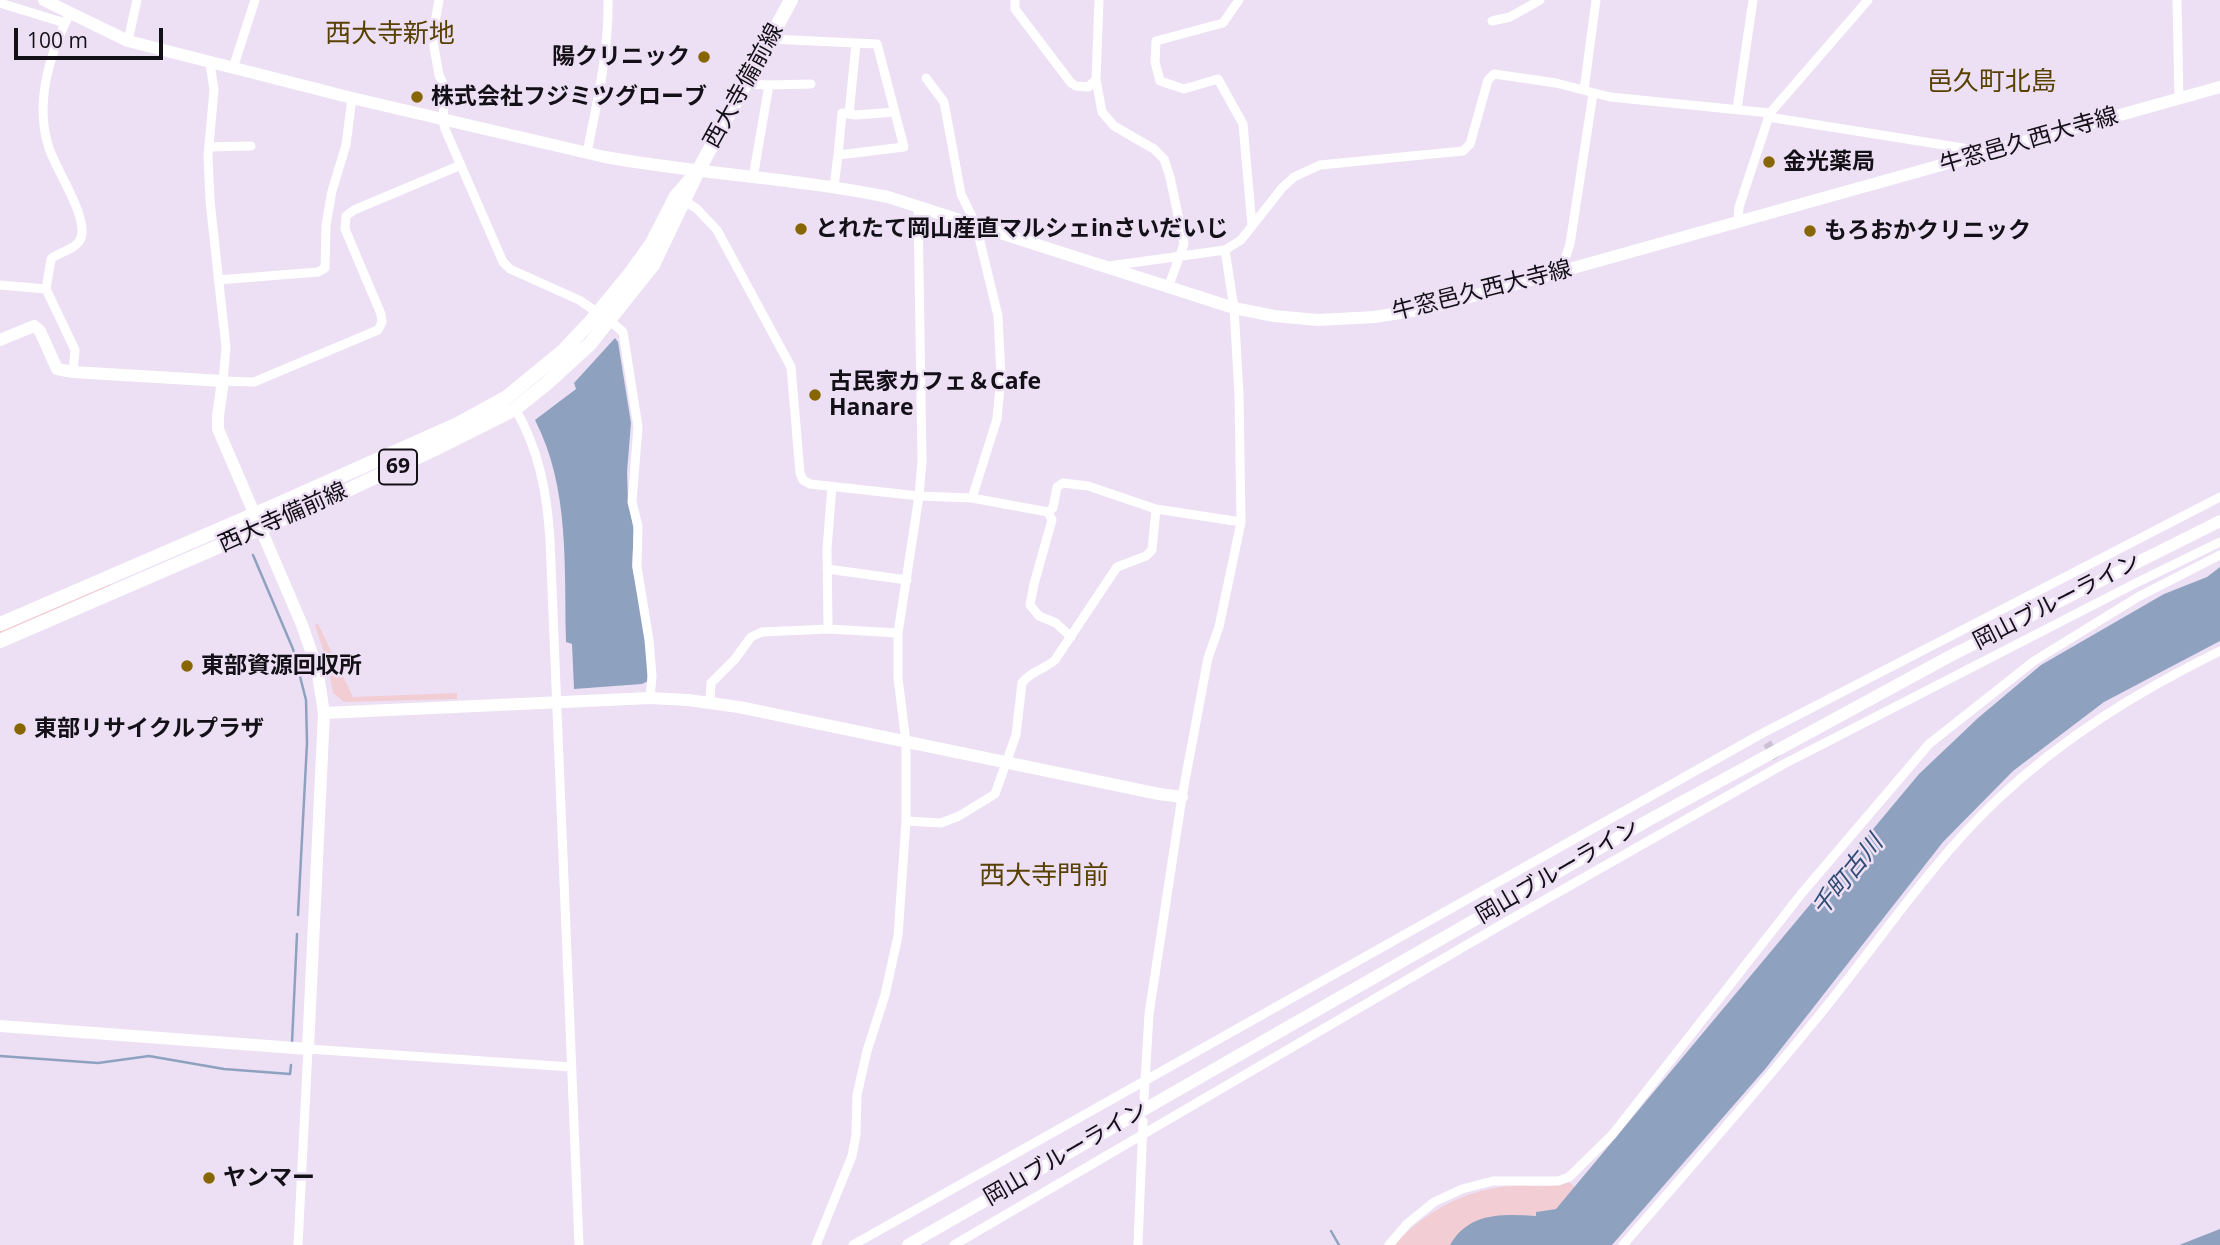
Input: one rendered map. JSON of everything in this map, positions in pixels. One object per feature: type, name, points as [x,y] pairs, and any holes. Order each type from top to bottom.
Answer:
[{"type":"main road","name":"牛窓邑久西大寺線","points":[[44,0],[67,18],[128,41],[210,63],[587,153],[888,197],[1234,308],[1274,316],[1318,320],[1375,317],[1430,308],[2220,87]]},
{"type":"main road","name":"西大寺備前線","points":[[604,317],[653,265],[698,171],[791,0]]},
{"type":"main road","name":"西大寺備前線","points":[[0,624],[433,450],[511,403],[590,344],[604,317],[652,243],[676,196],[698,171]]},
{"type":"main road","points":[[0,340],[34,326],[40,331],[57,369],[223,381],[219,429],[310,646],[322,690],[324,713],[308,1049],[0,1026]]},
{"type":"main road","name":"西大寺備前線","points":[[0,641],[257,521]]},
{"type":"main road","name":"岡山ブルーライン","points":[[908,1245],[1659,814],[1952,655],[2220,521]]},
{"type":"main road","points":[[324,713],[650,698],[710,702],[1182,797]]},
{"type":"street","points":[[128,41],[137,0]]},
{"type":"street","points":[[233,68],[255,0]]},
{"type":"street","points":[[439,0],[434,47],[439,75],[445,89],[443,119],[503,262],[510,269],[579,300],[623,332],[638,426],[632,502],[638,526],[637,567],[649,640],[652,676],[650,698]]},
{"type":"street","points":[[587,153],[607,44],[608,0]]},
{"type":"street","points":[[1015,0],[1015,9],[1071,83],[1088,87],[1096,79]]},
{"type":"street","points":[[1099,0],[1096,79],[1102,112],[1121,131],[1154,149],[1164,159],[1170,177],[1184,244],[1168,288]]},
{"type":"street","points":[[1239,0],[1223,23],[1156,41],[1155,62],[1160,81],[1184,89],[1218,79],[1243,124],[1252,226]]},
{"type":"street","points":[[1492,21],[1510,18],[1540,0]]},
{"type":"street","points":[[1561,271],[1570,244],[1596,0]]},
{"type":"street","points":[[1737,109],[1753,0]]},
{"type":"street","points":[[1738,222],[1739,208],[1769,115],[1868,0]]},
{"type":"street","points":[[2177,0],[2179,98]]},
{"type":"street","points":[[0,3],[67,18],[50,62],[44,92],[44,121],[48,147],[76,209],[82,231],[77,244],[51,259],[46,289],[75,350],[73,372]]},
{"type":"street","points":[[770,39],[877,44],[904,147],[838,155]]},
{"type":"street","points":[[849,114],[856,44]]},
{"type":"street","points":[[210,63],[214,90],[209,147],[211,222],[226,347],[223,381],[254,382],[378,330],[382,322],[381,314],[345,229],[346,216],[354,210],[461,165]]},
{"type":"street","points":[[1100,267],[1225,250],[1241,240],[1294,177],[1320,165],[1463,151],[1469,144],[1488,80],[1494,74],[1556,83],[1588,92],[1737,109],[1963,148],[1972,157]]},
{"type":"street","points":[[926,78],[944,102],[961,194],[976,225],[998,316],[1001,377],[997,419],[972,498]]},
{"type":"street","points":[[745,84],[811,84]]},
{"type":"street","points":[[753,178],[769,85]]},
{"type":"street","points":[[219,280],[318,272],[325,268],[326,225],[331,191],[346,145],[352,98]]},
{"type":"street","points":[[834,187],[842,113],[895,112]]},
{"type":"street","points":[[209,147],[251,146]]},
{"type":"street","points":[[685,201],[717,230],[790,367],[803,480],[810,484],[919,496],[972,498],[1048,512],[1053,508],[1057,487],[1063,484],[1088,486],[1156,509],[1241,522]]},
{"type":"street","points":[[816,1245],[852,1156],[856,1135],[857,1095],[867,1051],[886,995],[898,936],[906,821],[906,742],[898,678],[898,633],[922,461],[918,207]]},
{"type":"street","points":[[1144,1098],[1149,1014],[1182,797],[1208,658],[1219,627],[1241,522],[1239,394],[1234,308],[1225,250]]},
{"type":"street","points":[[0,285],[46,289]]},
{"type":"street","points":[[511,403],[535,452],[547,503],[579,1245]]},
{"type":"street","points":[[828,629],[827,569],[832,486]]},
{"type":"street","points":[[853,1245],[1761,734],[2220,496]]},
{"type":"street","points":[[906,821],[942,823],[995,794],[1016,735],[1022,683],[1026,676],[1046,668],[1055,660],[1117,567],[1146,556],[1152,550],[1156,509]]},
{"type":"street","points":[[1048,512],[1052,520],[1030,605],[1039,616],[1056,623],[1071,637]]},
{"type":"street","points":[[954,1245],[1504,918],[1779,762],[2220,542]]},
{"type":"street","points":[[1389,1245],[1407,1224],[1434,1202],[1462,1189],[1493,1181],[1558,1181],[1569,1177],[1612,1135],[1802,893],[1929,744],[2034,661],[2138,597],[2220,555]]},
{"type":"street","points":[[827,569],[907,580]]},
{"type":"street","points":[[710,702],[711,683],[751,637],[762,632],[828,629],[898,633]]},
{"type":"street","points":[[1623,1245],[1812,1025],[1952,848],[1997,800],[2085,727],[2135,695],[2220,651]]},
{"type":"street","points":[[1761,734],[1767,743]]},
{"type":"street","points":[[1487,889],[1493,898]]},
{"type":"street","points":[[298,1245],[308,1049],[571,1067]]},
{"type":"street","points":[[1138,1245],[1143,1121]]},
{"type":"shaded area","points":[[111,582],[110,586],[0,634],[0,629]]},
{"type":"shaded area","points":[[318,624],[353,697],[457,693],[457,699],[344,702],[333,693],[328,665],[315,625]]},
{"type":"shaded area","points":[[1569,1182],[1575,1187],[1556,1209],[1537,1212],[1536,1216],[1499,1216],[1477,1221],[1458,1234],[1450,1245],[1394,1245],[1433,1212],[1480,1191]]},
{"type":"water","points":[[615,338],[618,342],[631,423],[627,472],[628,501],[634,531],[632,566],[645,630],[648,681],[642,684],[574,689],[572,644],[566,642],[565,557],[560,500],[546,446],[535,420],[576,389],[574,383]]},
{"type":"water","name":"千町古川","points":[[2220,567],[2220,641],[2104,702],[2013,771],[1943,842],[1766,1068],[1612,1245],[1450,1245],[1467,1226],[1487,1217],[1536,1216],[1536,1212],[1556,1209],[1919,774],[1978,718],[2041,665],[2164,594],[2207,577]]},
{"type":"water","points":[[2220,1229],[2220,1245],[2179,1245]]},
{"type":"waterway","points":[[253,555],[293,649],[306,700],[307,743],[298,915]]},
{"type":"waterway","points":[[292,1043],[297,934]]},
{"type":"waterway","points":[[0,1056],[98,1063],[149,1056],[224,1069],[290,1074],[291,1065]]},
{"type":"waterway","points":[[1331,1231],[1339,1245]]},
{"type":"tunnel","points":[[1767,743],[1777,758]]},
{"type":"place","name":"陽クリニック","points":[[704,57]]},
{"type":"place","name":"株式会社フジミツグローブ","points":[[417,97]]},
{"type":"place","name":"金光薬局","points":[[1769,162]]},
{"type":"place","name":"とれたて岡山産直マルシェinさいだいじ","points":[[801,229]]},
{"type":"place","name":"もろおかクリニック","points":[[1810,231]]},
{"type":"place","name":"古民家カフェ＆Cafe Hanare","points":[[815,395]]},
{"type":"place","name":"東部資源回収所","points":[[187,666]]},
{"type":"place","name":"東部リサイクルプラザ","points":[[20,729]]},
{"type":"place","name":"ヤンマー","points":[[209,1178]]},
{"type":"district","name":"西大寺新地","points":[[390,35]]},
{"type":"district","name":"邑久町北島","points":[[1992,83]]},
{"type":"district","name":"西大寺門前","points":[[1044,877]]}]
